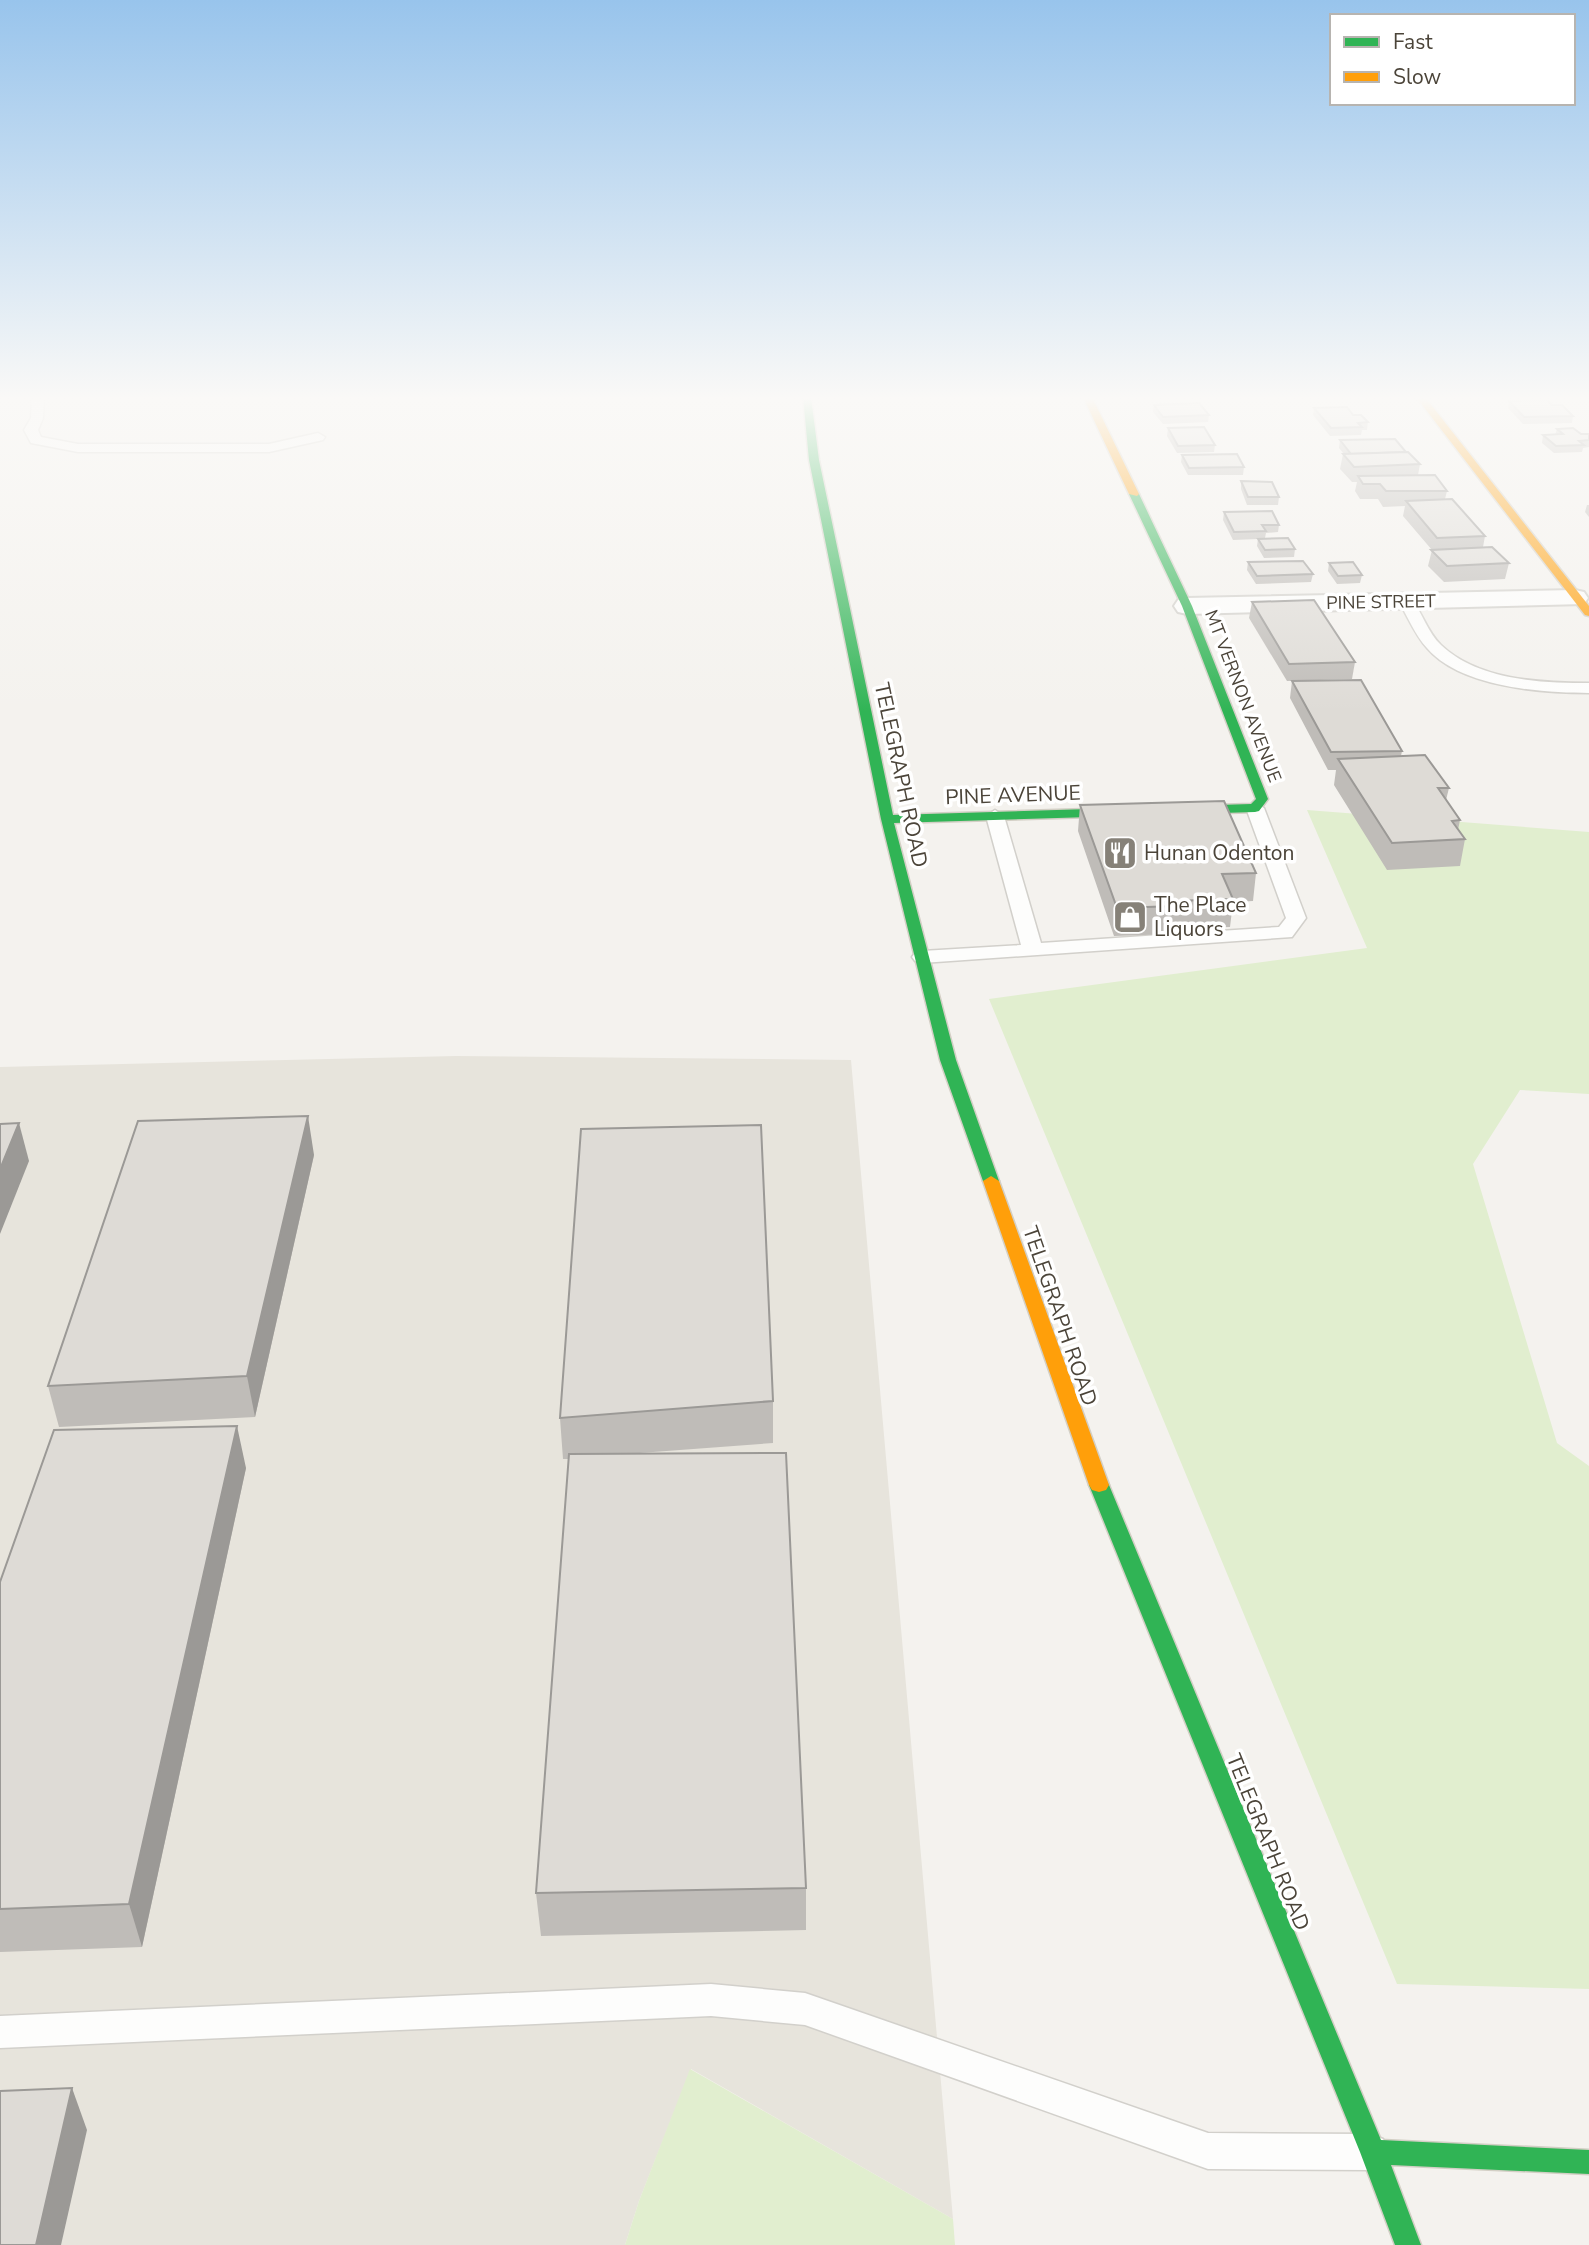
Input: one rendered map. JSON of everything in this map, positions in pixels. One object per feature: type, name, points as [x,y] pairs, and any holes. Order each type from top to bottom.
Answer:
[{"type":"main road","name":"TELEGRAPH ROAD","points":[[822,502],[887,819],[948,1060],[1091,1465],[1373,2152],[1408,2245]]},
{"type":"main road","name":"MT VERNON AVENUE","points":[[1137,502],[1187,606],[1258,804]]},
{"type":"main road","points":[[1501,502],[1582,606]]},
{"type":"main road","name":"PINE AVENUE","points":[[887,819],[1258,804]]},
{"type":"main road","name":"TELEGRAPH ROAD","points":[[1373,2152],[1421,2245]]},
{"type":"main road","points":[[1373,2152],[1589,2162]]},
{"type":"street","name":"PINE STREET","points":[[1187,606],[1407,602],[1582,606]]},
{"type":"lane","points":[[1407,602],[1432,645],[1443,656],[1502,679],[1535,685],[1589,688]]},
{"type":"lane","points":[[922,957],[1285,933],[1296,918],[1258,804]]},
{"type":"lane","points":[[995,816],[1033,950]]},
{"type":"lane","points":[[0,2032],[711,2000],[805,2008],[1208,2151],[1373,2152]]},
{"type":"shaded area","points":[[456,1056],[851,1060],[953,2219],[691,2069],[639,2201],[625,2245],[0,2245],[0,1067]]},
{"type":"green space","points":[[1307,810],[1589,832],[1589,1094],[1520,1090],[1473,1164],[1557,1443],[1589,1466],[1589,1989],[1397,1984],[989,999],[1367,948]]},
{"type":"green space","points":[[690,2069],[953,2219],[955,2245],[625,2245],[639,2201]]},
{"type":"building","points":[[1407,502],[1454,502],[1485,536],[1437,538]]},
{"type":"building","points":[[1272,511],[1279,525],[1262,525],[1266,531],[1234,532],[1224,512]]},
{"type":"building","points":[[1288,538],[1295,549],[1265,550],[1258,539]]},
{"type":"building","points":[[1492,547],[1509,563],[1447,566],[1431,550]]},
{"type":"building","points":[[1303,561],[1313,574],[1257,576],[1248,562]]},
{"type":"building","points":[[1353,562],[1362,575],[1338,576],[1329,563]]},
{"type":"building","points":[[1314,600],[1355,662],[1289,664],[1252,602]]},
{"type":"building","points":[[1361,680],[1402,751],[1331,752],[1292,681]]},
{"type":"building","points":[[1425,755],[1449,788],[1438,788],[1460,820],[1452,821],[1465,839],[1392,843],[1338,759]]},
{"type":"building","points":[[1224,801],[1256,873],[1222,874],[1233,899],[1174,901],[1176,906],[1117,908],[1080,805]]},
{"type":"building","points":[[308,1116],[247,1376],[48,1386],[138,1121]]},
{"type":"building","points":[[19,1123],[0,1169],[0,1124]]},
{"type":"building","points":[[761,1125],[773,1401],[560,1418],[581,1129]]},
{"type":"building","points":[[237,1426],[129,1904],[0,1909],[0,1582],[54,1430]]},
{"type":"building","points":[[786,1453],[806,1888],[536,1893],[569,1454]]},
{"type":"building","points":[[72,2088],[36,2245],[0,2245],[0,2091]]},
{"type":"traffic: fast","points":[[822,502],[887,819],[948,1060],[991,1181]]},
{"type":"traffic: fast","points":[[887,819],[1255,808],[1262,799],[1187,606],[1138,502]]},
{"type":"traffic: fast","points":[[1099,1485],[1373,2152],[1408,2245]]},
{"type":"traffic: fast","points":[[1373,2152],[1589,2162]]},
{"type":"traffic: slow","points":[[1502,502],[1589,613]]},
{"type":"traffic: slow","points":[[991,1181],[1099,1485]]},
{"type":"place","name":"Hunan Odenton","points":[[1120,853]]},
{"type":"place","name":"The Place Liquors","points":[[1130,917]]}]
